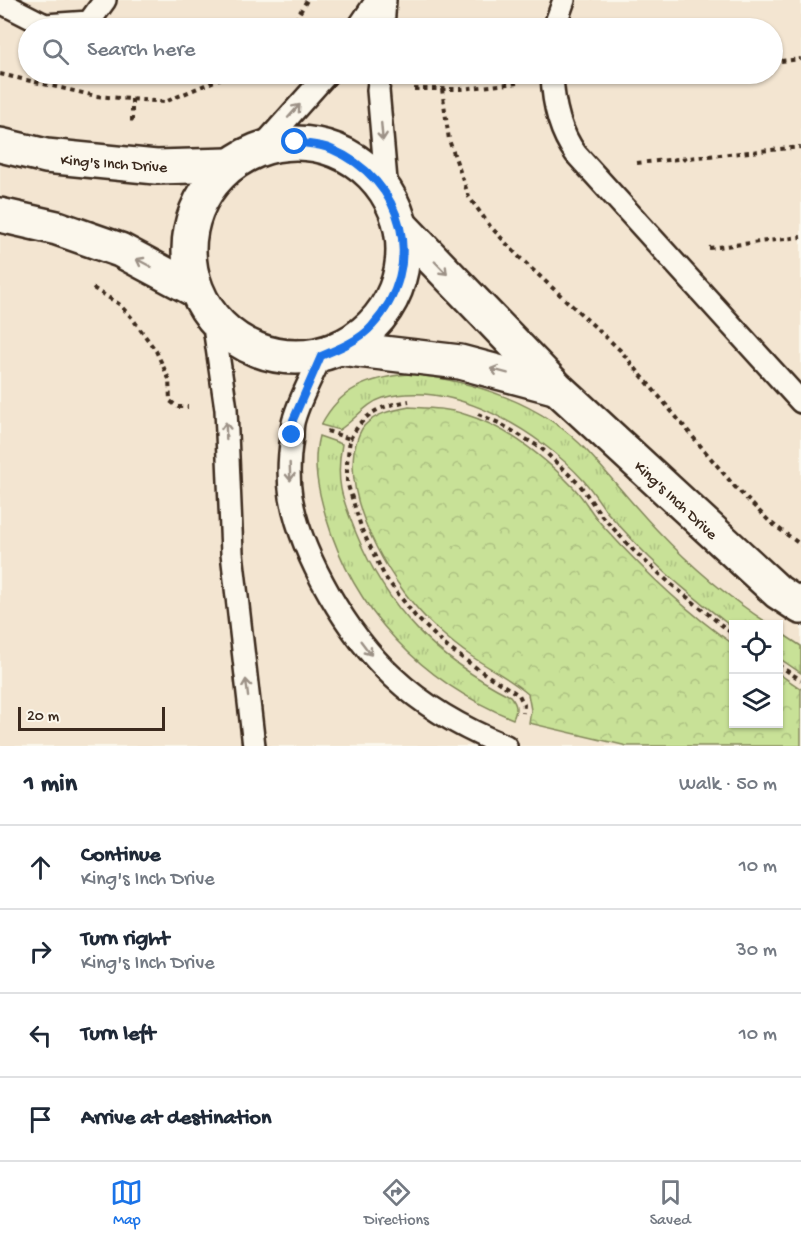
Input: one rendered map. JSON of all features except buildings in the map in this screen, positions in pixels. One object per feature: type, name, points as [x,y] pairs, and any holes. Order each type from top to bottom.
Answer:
[{"type":"street","name":"King's Inch Drive","points":[[331,352],[371,328],[393,298],[403,262],[401,226],[387,192],[362,165],[329,148],[295,142],[260,149],[229,165],[206,190],[191,222],[188,257],[195,290],[213,320],[240,342],[272,356],[331,352],[460,362],[556,387]]},
{"type":"street","name":"King's Inch Drive","points":[[0,145],[46,156],[156,167],[229,165]]},
{"type":"street","points":[[0,215],[57,228],[120,250],[195,290]]},
{"type":"street","name":"King's Inch Drive","points":[[401,226],[556,387],[778,592],[801,607]]},
{"type":"lane","points":[[92,18],[105,0]]},
{"type":"lane","points":[[365,18],[377,0]]},
{"type":"lane","points":[[384,18],[385,0]]},
{"type":"lane","points":[[558,18],[564,0]]},
{"type":"lane","points":[[0,2],[31,18]]},
{"type":"lane","points":[[260,149],[318,84]]},
{"type":"lane","points":[[379,84],[387,192]]},
{"type":"lane","points":[[553,84],[565,140],[801,402]]},
{"type":"lane","points":[[213,320],[226,409],[232,553],[254,746]]},
{"type":"lane","points":[[331,352],[293,420],[289,464],[291,495],[297,520],[326,587],[337,607],[372,656],[393,677],[443,715],[475,733],[506,746]]},
{"type":"path","points":[[297,18],[307,0]]},
{"type":"path","points":[[783,61],[801,59]]},
{"type":"path","points":[[0,74],[18,78]]},
{"type":"path","points":[[44,84],[96,96],[165,102],[207,84]]},
{"type":"path","points":[[397,84],[462,89]]},
{"type":"path","points":[[442,89],[449,140],[469,197],[490,226],[519,257],[620,350],[735,487],[770,522],[801,545]]},
{"type":"path","points":[[630,157],[639,164],[801,147]]},
{"type":"path","points":[[681,271],[711,247],[801,237]]},
{"type":"path","points":[[350,439],[358,424],[369,414],[382,407],[416,402]]},
{"type":"path","points":[[473,412],[499,423],[541,448],[580,485],[601,515],[634,551],[729,631]]},
{"type":"path","points":[[783,668],[801,680]]},
{"type":"shaded area","points":[[0,0],[801,0],[801,746],[0,746]]},
{"type":"green space","points":[[408,374],[432,377],[481,388],[528,407],[550,420],[588,452],[684,557],[711,581],[763,620],[729,620],[729,625],[651,559],[606,511],[587,484],[565,462],[519,428],[493,414],[438,396],[410,394],[377,400],[339,430],[321,425],[337,402],[357,387]]},
{"type":"green space","points":[[409,407],[436,409],[479,419],[509,434],[550,465],[577,492],[600,522],[649,574],[681,604],[729,641],[729,728],[783,728],[783,677],[801,689],[801,746],[627,746],[529,723],[531,710],[528,694],[458,646],[420,612],[389,570],[365,523],[354,474],[354,451],[364,426],[379,415]]},
{"type":"green space","points":[[319,436],[342,444],[339,469],[341,490],[356,533],[383,585],[417,629],[437,648],[460,666],[510,696],[516,708],[513,719],[480,704],[421,664],[373,613],[338,551],[326,517],[317,476],[316,456]]},
{"type":"green space","points":[[783,634],[801,646],[801,673],[783,661]]},
{"type":"route","points":[[292,435],[293,420],[321,356],[340,348],[371,328],[393,298],[403,262],[401,226],[387,192],[362,165],[329,148],[295,142]]}]
